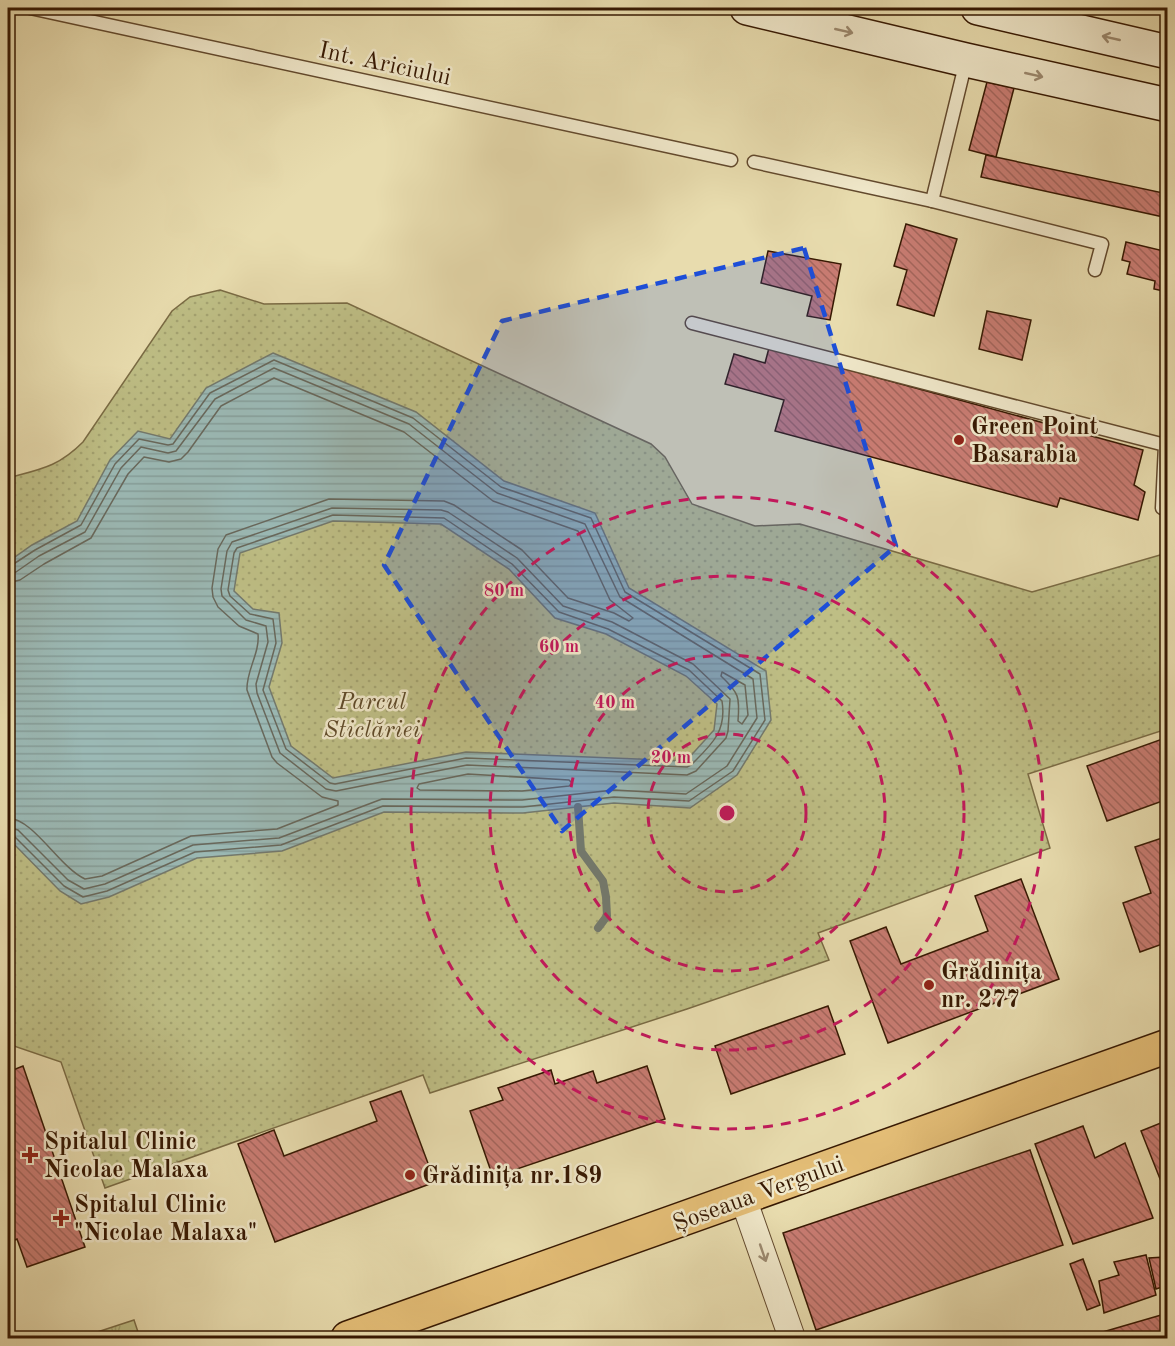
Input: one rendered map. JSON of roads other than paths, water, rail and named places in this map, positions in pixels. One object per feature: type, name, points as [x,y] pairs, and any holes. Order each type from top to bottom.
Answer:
[{"type":"main road","points":[[747,8],[1167,105]]},
{"type":"main road","points":[[978,8],[1167,52]]},
{"type":"main road","name":"Șoseaua Vergului","points":[[348,1338],[1167,1046]]},
{"type":"street","points":[[743,1198],[792,1338]]},
{"type":"lane","name":"Int. Ariciului","points":[[30,8],[731,160]]},
{"type":"lane","points":[[932,201],[966,60]]},
{"type":"lane","points":[[754,162],[932,201],[1102,244],[1095,270]]},
{"type":"lane","points":[[692,323],[1165,445],[1162,508]]},
{"type":"water","points":[[273,353],[416,412],[504,481],[595,513],[629,588],[766,671],[771,720],[737,775],[690,808],[614,803],[523,813],[384,812],[282,851],[197,858],[109,897],[81,904],[60,891],[8,838],[8,562],[32,545],[77,521],[110,460],[138,431],[170,439],[206,388]],"holes":[[[333,521],[441,524],[509,569],[555,618],[606,634],[686,676],[717,704],[714,730],[686,761],[466,752],[333,778],[291,746],[269,687],[282,643],[279,613],[253,609],[234,591],[240,553]]]},
{"type":"waterway","points":[[578,807],[581,851],[603,881],[606,897],[607,916],[598,928]]},
{"type":"place","name":"Green Point Basarabia","points":[[959,440]]},
{"type":"place","name":"Grădinița nr. 277","points":[[929,985]]},
{"type":"place","name":"Spitalul Clinic Nicolae Malaxa","points":[[30,1155]]},
{"type":"place","name":"Grădinița nr.189","points":[[410,1175]]},
{"type":"place","name":"Spitalul Clinic \"Nicolae Malaxa\"","points":[[61,1218]]},
{"type":"park label","name":"Parcul Sticlăriei","points":[[372,715]]}]
